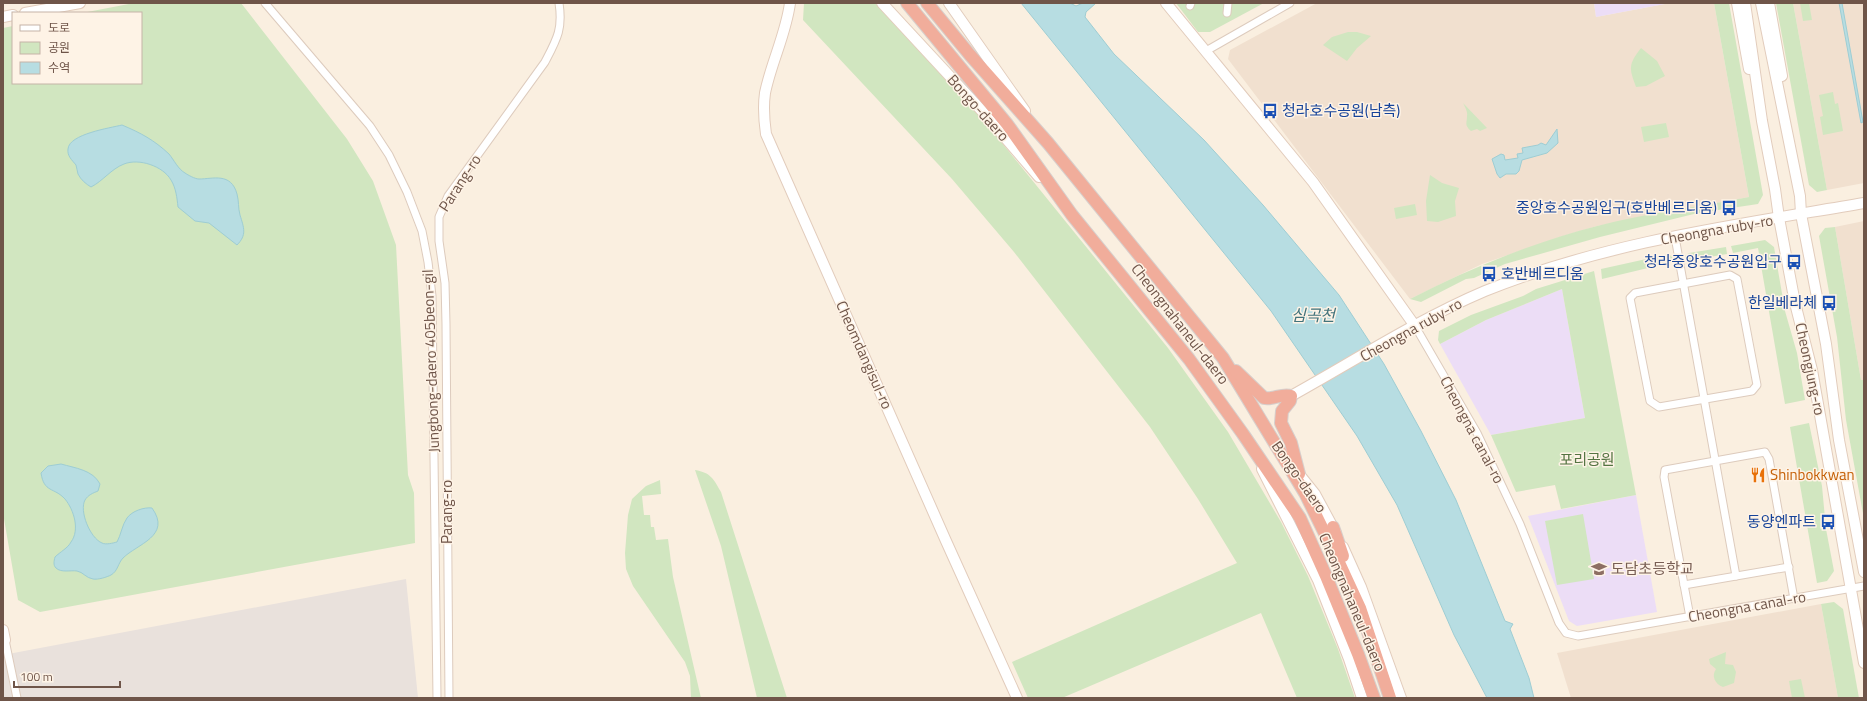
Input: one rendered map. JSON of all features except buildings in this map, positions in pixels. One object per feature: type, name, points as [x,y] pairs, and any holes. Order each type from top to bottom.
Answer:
[{"type":"highway","name":"Cheongnahaneul-daero","points":[[907,3],[1007,124],[1072,215],[1189,359],[1243,434],[1300,518],[1332,590],[1374,698]]},
{"type":"highway","name":"Cheongnahaneul-daero","points":[[927,3],[970,55],[1048,143],[1223,358],[1305,493],[1345,576],[1368,629],[1390,698]]},
{"type":"highway","points":[[1223,358],[1264,398],[1273,399],[1287,395],[1291,396],[1290,401],[1282,411],[1282,423],[1291,443],[1299,474]]},
{"type":"highway","points":[[1333,527],[1368,629]]},
{"type":"street","points":[[30,12],[80,3]]},
{"type":"street","name":"Jungbong-daero 405beon-gil","points":[[265,3],[370,126],[389,155],[407,192],[422,231],[428,262],[432,296],[437,698]]},
{"type":"street","name":"Parang-ro","points":[[449,698],[446,324],[445,283],[438,241],[438,217],[448,196],[545,62],[556,40],[560,26],[561,19],[559,3]]},
{"type":"street","name":"Cheomdangisul-ro","points":[[790,3],[788,17],[765,93],[764,117],[766,134],[1017,698]]},
{"type":"street","name":"Bongo-daero","points":[[882,3],[982,111],[1072,215]]},
{"type":"street","points":[[949,3],[1048,143]]},
{"type":"street","name":"Cheongna canal-ro","points":[[1166,3],[1313,182],[1415,326],[1477,433],[1520,524],[1559,623],[1566,633],[1578,636],[1864,586]]},
{"type":"street","points":[[1227,13],[1228,3]]},
{"type":"street","points":[[1206,51],[1290,3]]},
{"type":"street","points":[[1737,3],[1753,95],[1762,121]]},
{"type":"street","name":"Cheongjung-ro","points":[[1745,3],[1762,121],[1779,218],[1795,303],[1812,370],[1864,664]]},
{"type":"street","name":"Cheongjung-ro","points":[[1761,3],[1800,196],[1801,214],[1826,344],[1839,440],[1864,572]]},
{"type":"street","points":[[1769,3],[1792,130],[1793,158]]},
{"type":"street","name":"Cheongna ruby-ro","points":[[1291,396],[1415,326],[1468,299],[1552,267],[1602,253],[1675,237],[1864,203]]},
{"type":"street","points":[[1675,237],[1736,576]]},
{"type":"street","points":[[1730,274],[1738,279],[1757,385],[1752,390],[1659,407],[1650,401],[1630,298],[1635,293],[1683,283],[1730,274]]},
{"type":"street","name":"Bongo-daero","points":[[1243,434],[1318,580],[1350,660],[1362,698]]},
{"type":"street","name":"Bongo-daero","points":[[1269,434],[1315,494],[1333,527],[1361,587],[1402,698]]},
{"type":"street","points":[[1690,617],[1664,477],[1665,470],[1765,452],[1769,459],[1794,599]]},
{"type":"street","points":[[1684,585],[1788,567]]},
{"type":"street","points":[[4,637],[17,698]]},
{"type":"shaded area","points":[[1317,3],[1594,3],[1596,17],[1670,3],[1714,3],[1749,197],[1597,226],[1560,237],[1482,264],[1410,299],[1228,59],[1230,50]]},
{"type":"shaded area","points":[[1594,3],[1670,3],[1596,17]]},
{"type":"shaded area","points":[[1793,3],[1864,3],[1864,183],[1827,190]]},
{"type":"shaded area","points":[[1864,221],[1864,380],[1861,380],[1835,227]]},
{"type":"shaded area","points":[[1562,289],[1585,418],[1491,435],[1440,344],[1486,320]]},
{"type":"shaded area","name":"도담초등학교","points":[[1636,495],[1657,612],[1577,626],[1569,621],[1528,516]]},
{"type":"shaded area","points":[[406,579],[418,698],[3,698],[3,655]]},
{"type":"shaded area","points":[[1821,604],[1838,698],[1571,698],[1557,653]]},
{"type":"green space","points":[[134,3],[241,3],[347,139],[373,181],[396,245],[408,475],[414,493],[415,543],[40,612],[18,600],[3,513],[3,28],[12,26],[12,84],[142,84],[142,12],[87,12]]},
{"type":"green space","points":[[804,3],[875,3],[981,117],[1168,348],[1228,432],[1281,522],[1308,576],[1338,649],[1355,698],[1297,698],[1261,613],[1062,698],[1028,698],[1012,662],[1237,563],[1198,499],[1150,427],[1014,252],[952,179],[803,20]]},
{"type":"green space","points":[[1176,3],[1264,3],[1210,32],[1198,32]]},
{"type":"green space","points":[[1714,3],[1729,3],[1763,195],[1758,204],[1698,213],[1600,237],[1505,264],[1474,278],[1466,279],[1421,302],[1410,299],[1478,267],[1549,240],[1634,217],[1749,197]]},
{"type":"green space","points":[[1776,3],[1793,3],[1827,190],[1817,192],[1809,185]]},
{"type":"green space","points":[[1800,3],[1809,3],[1812,20],[1803,21]]},
{"type":"green space","points":[[1348,32],[1357,32],[1371,36],[1357,48],[1347,61],[1323,45],[1332,37]]},
{"type":"green space","points":[[1641,48],[1657,61],[1665,76],[1646,86],[1636,87],[1631,67]]},
{"type":"green space","points":[[1833,92],[1835,104],[1838,103],[1843,131],[1823,135],[1820,117],[1823,116],[1819,95]]},
{"type":"green space","points":[[1463,103],[1487,128],[1480,131],[1477,129],[1471,131],[1467,127],[1467,113]]},
{"type":"green space","points":[[1666,123],[1669,137],[1644,142],[1641,127]]},
{"type":"green space","points":[[1430,175],[1442,183],[1459,188],[1455,201],[1456,216],[1438,222],[1427,221],[1426,201]]},
{"type":"green space","points":[[1415,204],[1417,215],[1396,219],[1394,208]]},
{"type":"green space","points":[[1835,227],[1861,380],[1864,380],[1864,519],[1846,420],[1837,337],[1819,236],[1825,228]]},
{"type":"green space","points":[[1765,240],[1774,247],[1785,311],[1797,353],[1805,400],[1785,404],[1758,248],[1733,253],[1731,246]]},
{"type":"green space","points":[[1726,247],[1727,254],[1686,261],[1685,256],[1689,253]]},
{"type":"green space","points":[[1669,254],[1673,258],[1673,262],[1602,279],[1601,269]]},
{"type":"green space","name":"포리공원","points":[[1594,271],[1636,495],[1561,509],[1555,485],[1516,492],[1491,435],[1585,418],[1562,289],[1486,320],[1440,344],[1438,340],[1439,331],[1471,315],[1523,296],[1536,289]]},
{"type":"green space","points":[[1809,423],[1822,486],[1826,529],[1834,571],[1827,581],[1817,583],[1790,427]]},
{"type":"green space","points":[[695,470],[705,473],[711,477],[721,492],[787,698],[757,698],[721,546]]},
{"type":"green space","points":[[660,480],[661,494],[642,496],[644,515],[650,515],[651,527],[654,527],[656,540],[668,539],[673,577],[701,698],[691,698],[690,676],[685,662],[633,586],[626,569],[625,553],[628,515],[632,499],[646,486]]},
{"type":"green space","points":[[1583,514],[1594,579],[1557,585],[1545,521]]},
{"type":"green space","points":[[1834,602],[1843,609],[1859,698],[1838,698],[1821,604]]},
{"type":"green space","points":[[1726,652],[1725,664],[1733,665],[1736,672],[1734,683],[1723,687],[1715,680],[1714,674],[1716,669],[1710,664],[1709,659]]},
{"type":"green space","points":[[1801,679],[1805,698],[1792,698],[1789,681]]},
{"type":"water","name":"심곡천","points":[[1021,3],[1070,3],[1076,6],[1083,3],[1096,3],[1086,12],[1085,17],[1114,54],[1204,140],[1263,205],[1339,295],[1384,364],[1421,431],[1456,500],[1505,621],[1513,624],[1510,629],[1529,678],[1534,698],[1487,698],[1454,635],[1397,505],[1357,436],[1271,311]]},
{"type":"water","points":[[1839,3],[1842,3],[1863,122],[1861,123]]},
{"type":"water","points":[[122,125],[153,141],[169,154],[180,169],[190,176],[199,179],[221,178],[230,182],[237,194],[239,212],[244,231],[242,238],[237,245],[209,223],[195,221],[178,207],[173,183],[167,175],[157,167],[150,164],[130,162],[124,164],[119,166],[91,187],[82,180],[78,174],[76,165],[68,154],[70,144],[75,139],[91,132]]},
{"type":"water","points":[[1557,129],[1558,143],[1547,153],[1522,160],[1519,171],[1516,174],[1506,174],[1500,178],[1497,174],[1492,159],[1501,154],[1504,155],[1505,160],[1518,158],[1517,154],[1523,153],[1522,148],[1541,143],[1546,145]]},
{"type":"water","points":[[61,464],[78,468],[88,473],[97,479],[100,484],[98,491],[89,495],[85,500],[83,511],[93,536],[102,543],[107,544],[117,542],[125,521],[135,511],[152,508],[157,518],[158,526],[155,532],[144,543],[123,558],[115,571],[109,576],[100,579],[93,579],[77,571],[58,570],[54,566],[55,557],[70,544],[74,537],[75,520],[65,499],[44,484],[41,473],[48,466]]},
{"type":"place","name":"청라호수공원(남측)","points":[[1270,111]]},
{"type":"place","name":"중앙호수공원입구(호반베르디움)","points":[[1729,208]]},
{"type":"place","name":"청라중앙호수공원입구","points":[[1794,262]]},
{"type":"place","name":"호반베르디움","points":[[1489,274]]},
{"type":"place","name":"한일베라체","points":[[1829,303]]},
{"type":"place","name":"Shinbokkwan","points":[[1758,475]]},
{"type":"place","name":"동양엔파트","points":[[1828,522]]},
{"type":"place","name":"도담초등학교","points":[[1599,569]]}]
